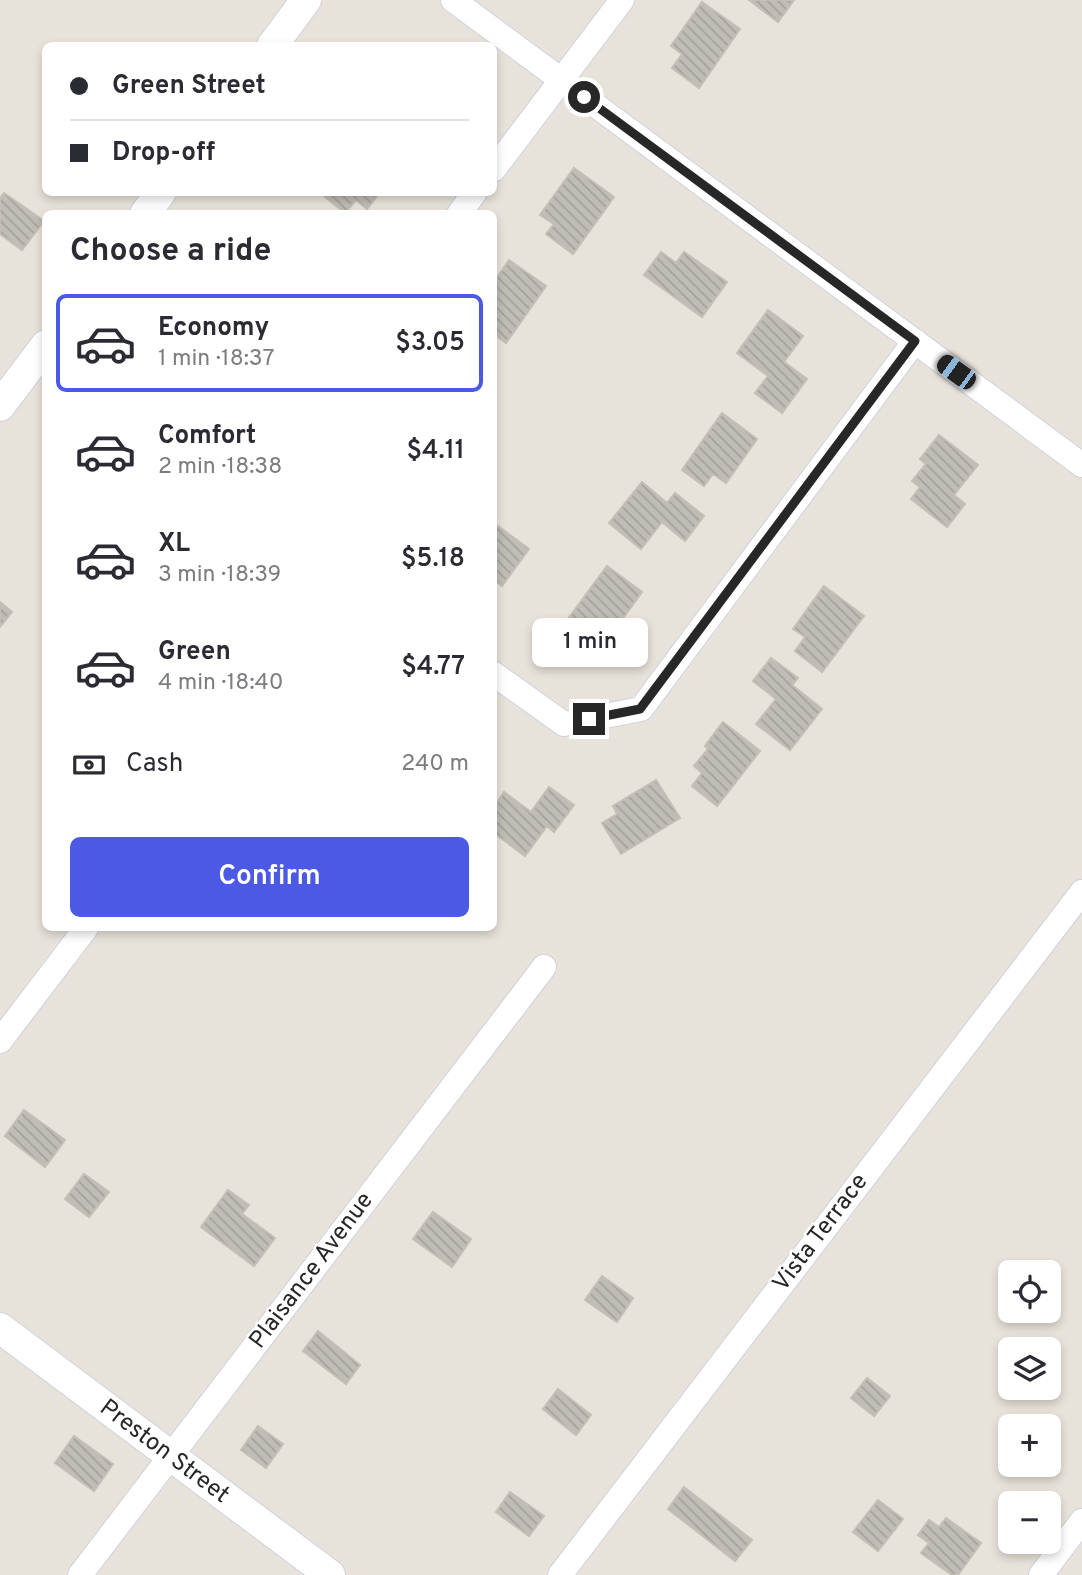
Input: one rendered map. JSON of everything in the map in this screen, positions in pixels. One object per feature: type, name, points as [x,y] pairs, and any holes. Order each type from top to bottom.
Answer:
[{"type":"street","points":[[275,42],[306,0]]},
{"type":"street","points":[[453,0],[1082,465]]},
{"type":"street","points":[[497,165],[622,0]]},
{"type":"street","points":[[461,210],[472,196]]},
{"type":"street","points":[[497,676],[564,724],[640,709],[915,341]]},
{"type":"street","points":[[0,406],[42,350]]},
{"type":"street","name":"Vista Terrace","points":[[560,1575],[1082,892]]},
{"type":"street","points":[[0,1041],[84,931]]},
{"type":"street","name":"Plaisance Avenue","points":[[80,1575],[544,967]]},
{"type":"street","name":"Preston Street","points":[[0,1328],[330,1575]]},
{"type":"street","points":[[1041,1575],[1082,1521]]},
{"type":"building","points":[[749,0],[794,0],[778,22]]},
{"type":"building","points":[[702,2],[740,29],[699,88],[672,68],[682,54],[671,46]]},
{"type":"building","points":[[574,168],[614,197],[573,254],[546,234],[554,224],[540,215]]},
{"type":"building","points":[[4,193],[42,220],[42,224],[22,250],[0,234],[0,198]]},
{"type":"building","points":[[324,196],[377,196],[367,209],[356,200],[348,210],[341,210]]},
{"type":"building","points":[[661,252],[676,263],[684,252],[727,282],[702,317],[644,275]]},
{"type":"building","points":[[509,260],[546,286],[506,343],[497,336],[497,278]]},
{"type":"building","points":[[768,310],[803,336],[784,362],[807,379],[782,413],[755,393],[768,376],[737,353]]},
{"type":"building","points":[[722,413],[757,439],[726,483],[713,474],[704,486],[682,470]]},
{"type":"building","points":[[939,435],[978,465],[954,495],[965,504],[947,527],[911,499],[920,487],[912,481],[926,464],[920,459]]},
{"type":"building","points":[[642,482],[667,503],[675,493],[704,516],[685,541],[662,522],[641,549],[609,523]]},
{"type":"building","points":[[497,525],[529,549],[502,586],[497,582]]},
{"type":"building","points":[[607,566],[642,592],[611,635],[598,625],[584,643],[562,627]]},
{"type":"building","points":[[824,586],[864,616],[822,672],[795,651],[805,637],[793,629]]},
{"type":"building","points":[[0,602],[12,612],[0,627]]},
{"type":"building","points":[[771,658],[798,678],[792,685],[822,709],[790,750],[756,724],[776,699],[753,681]]},
{"type":"building","points":[[723,722],[760,751],[717,806],[692,786],[702,773],[694,766],[708,749],[705,746]]},
{"type":"building","points":[[656,780],[680,818],[621,854],[602,823],[617,814],[613,806]]},
{"type":"building","points":[[549,787],[574,805],[554,832],[547,826],[525,856],[497,835],[497,802],[504,792],[531,812]]},
{"type":"building","points":[[24,1110],[65,1140],[45,1167],[5,1136]]},
{"type":"building","points":[[84,1174],[109,1192],[89,1217],[65,1199]]},
{"type":"building","points":[[228,1190],[249,1205],[242,1214],[275,1238],[254,1266],[201,1227]]},
{"type":"building","points":[[433,1212],[471,1239],[452,1267],[413,1239]]},
{"type":"building","points":[[602,1276],[633,1298],[617,1322],[585,1300]]},
{"type":"building","points":[[318,1331],[360,1365],[346,1384],[303,1351]]},
{"type":"building","points":[[867,1378],[890,1396],[874,1416],[851,1398]]},
{"type":"building","points":[[558,1389],[591,1415],[576,1435],[543,1409]]},
{"type":"building","points":[[258,1426],[283,1444],[266,1468],[241,1450]]},
{"type":"building","points":[[74,1436],[113,1464],[94,1491],[55,1463]]},
{"type":"building","points":[[684,1487],[752,1540],[735,1561],[668,1509]]},
{"type":"building","points":[[510,1492],[544,1516],[529,1536],[496,1512]]},
{"type":"building","points":[[878,1500],[903,1519],[878,1551],[853,1532]]},
{"type":"building","points":[[946,1518],[981,1543],[958,1575],[952,1575],[921,1553],[929,1543],[918,1535],[929,1520],[939,1527]]},
{"type":"route","points":[[584,97],[915,341],[640,709],[589,719]]}]
